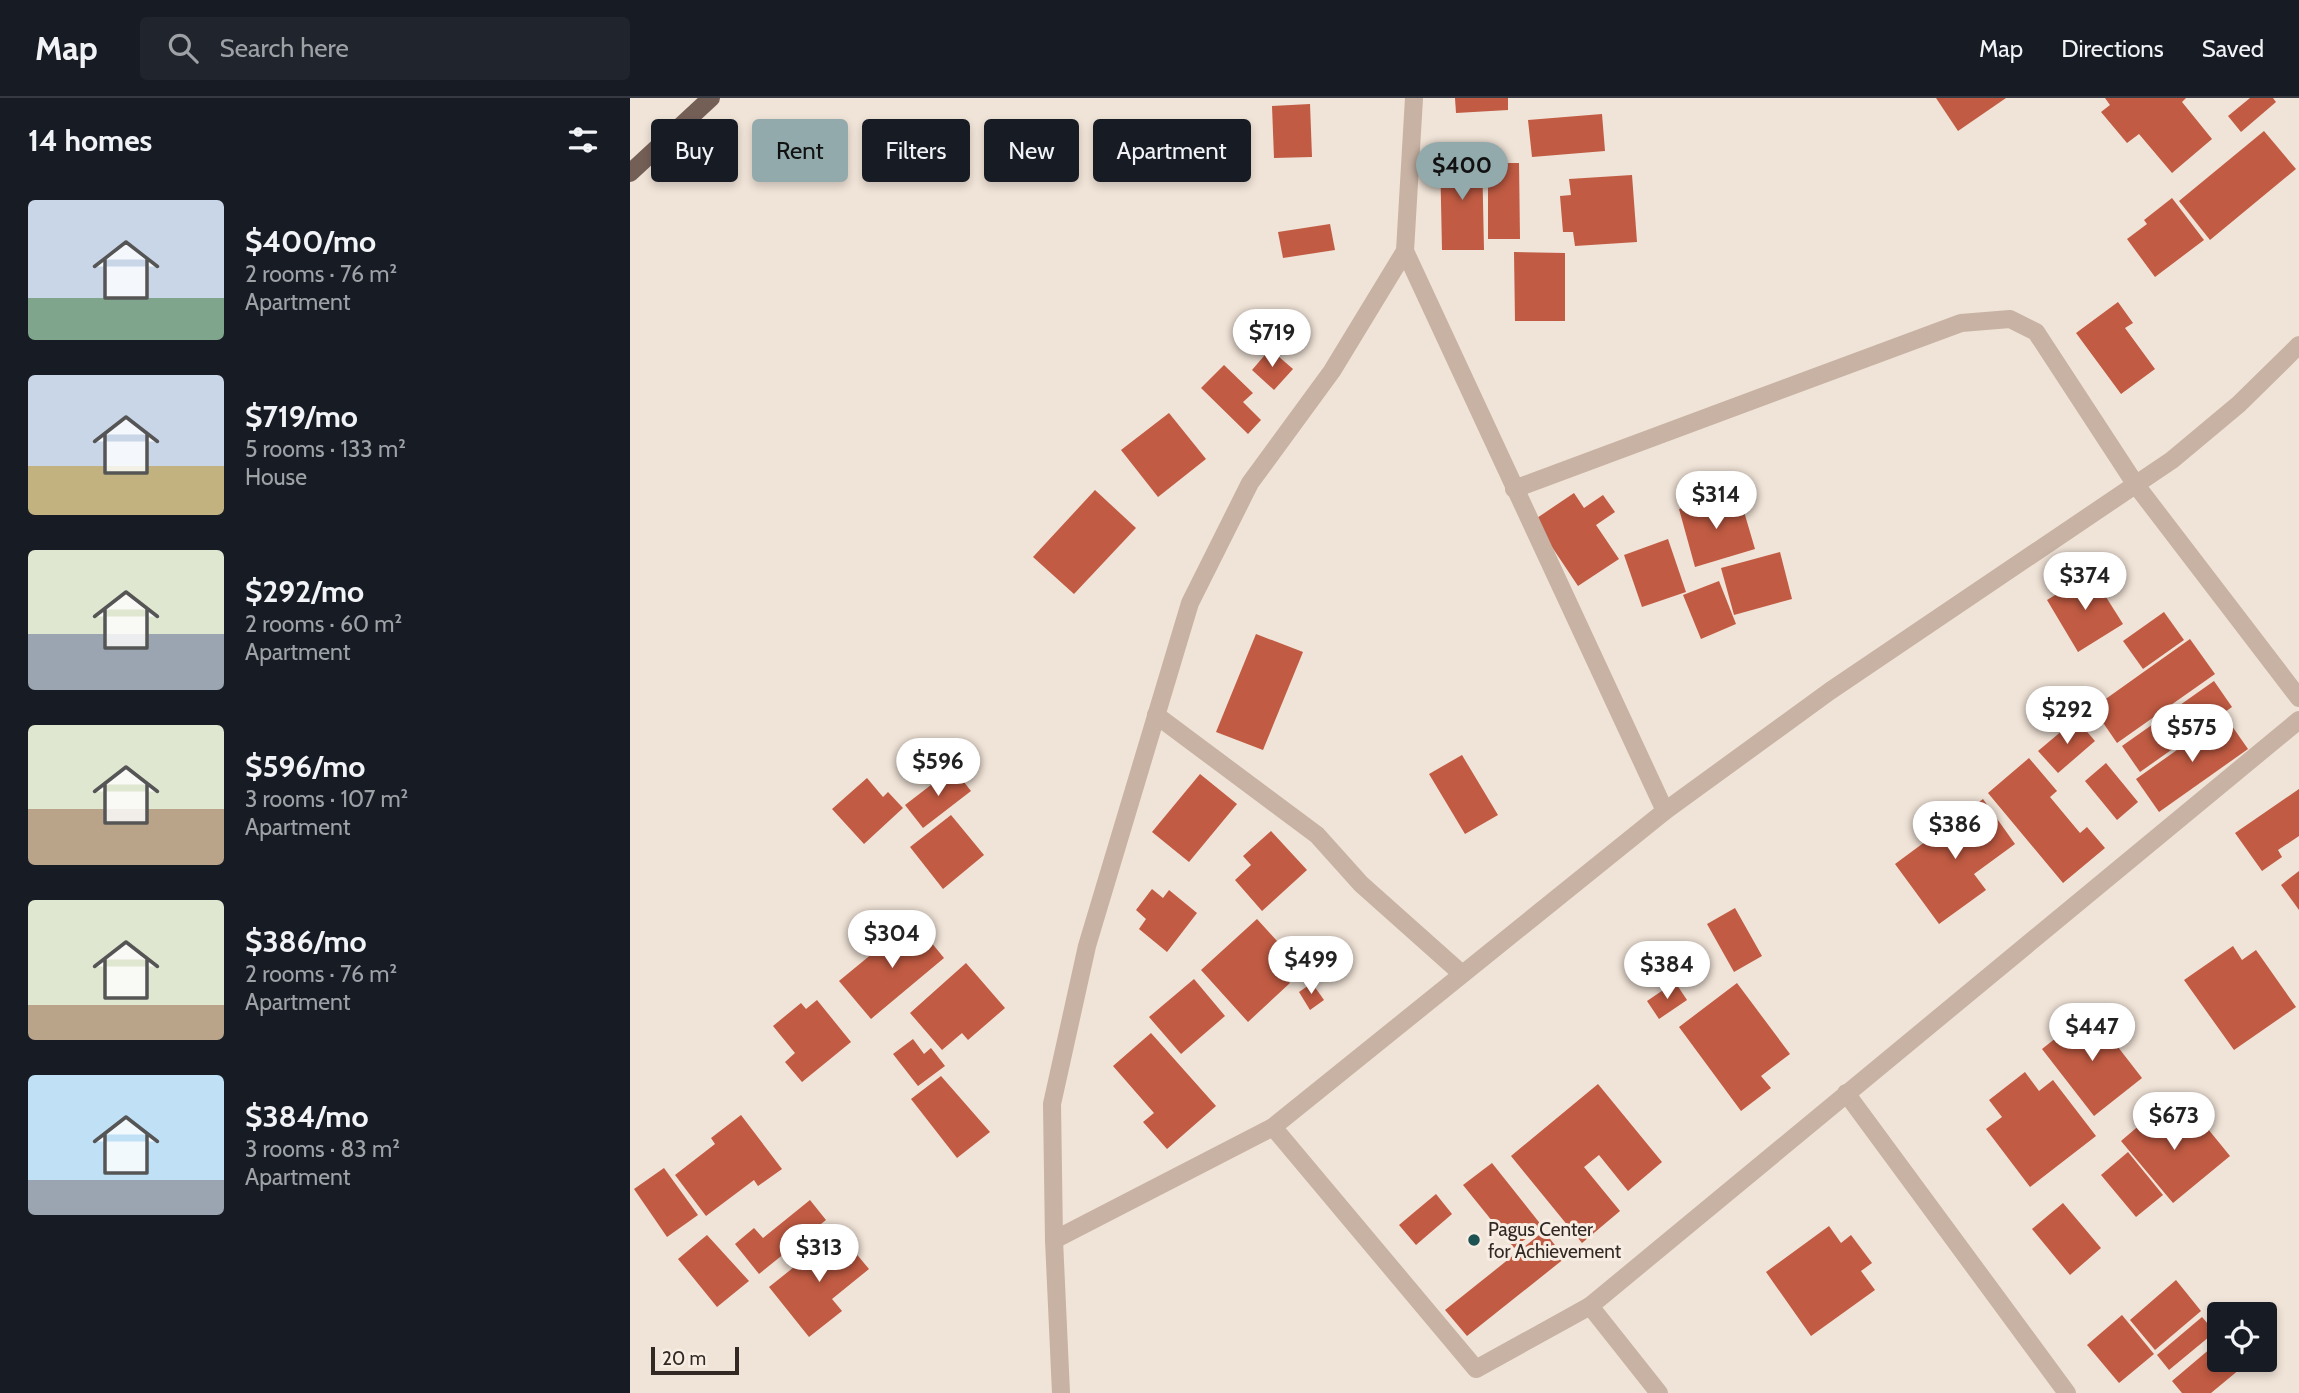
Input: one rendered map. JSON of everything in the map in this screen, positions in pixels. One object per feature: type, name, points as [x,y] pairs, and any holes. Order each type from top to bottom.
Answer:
[{"type":"main road","points":[[630,173],[711,98]]},
{"type":"street","points":[[1061,1393],[1054,1240],[1052,1104],[1087,946],[1190,603],[1250,483],[1332,371],[1405,251],[1415,98]]},
{"type":"street","points":[[1405,251],[1665,811]]},
{"type":"street","points":[[1514,489],[1961,323],[2010,319],[2036,332],[2136,485],[2299,698]]},
{"type":"street","points":[[1054,1240],[1273,1127],[1665,811],[1830,691],[2136,485],[2239,404],[2299,345]]},
{"type":"street","points":[[1156,715],[1317,835],[1361,884],[1462,974]]},
{"type":"street","points":[[1273,1127],[1476,1369],[1590,1306],[1846,1093],[2032,944],[2299,720]]},
{"type":"street","points":[[1846,1093],[2067,1393]]},
{"type":"street","points":[[1590,1306],[1659,1393]]},
{"type":"building","points":[[1455,98],[1508,98],[1508,110],[1456,113]]},
{"type":"building","points":[[1936,98],[2006,98],[1958,131]]},
{"type":"building","points":[[2105,98],[2186,98],[2182,102],[2212,139],[2172,173],[2139,134],[2127,143],[2101,112],[2110,105]]},
{"type":"building","points":[[2250,98],[2273,98],[2276,102],[2241,132],[2228,116]]},
{"type":"building","points":[[1310,104],[1312,157],[1274,158],[1272,106]]},
{"type":"building","points":[[1602,114],[1605,151],[1532,157],[1528,120]]},
{"type":"building","points":[[2264,131],[2296,169],[2210,240],[2179,201]]},
{"type":"building","points":[[1440,154],[1482,154],[1484,250],[1442,250]]},
{"type":"building","points":[[1488,163],[1519,163],[1520,239],[1488,239]]},
{"type":"building","points":[[1632,175],[1637,242],[1575,246],[1573,232],[1563,232],[1560,196],[1571,195],[1569,179]]},
{"type":"building","points":[[2172,198],[2204,240],[2155,277],[2127,239],[2147,224],[2144,220]]},
{"type":"building","points":[[1330,224],[1335,250],[1283,258],[1278,232]]},
{"type":"building","points":[[1514,252],[1565,253],[1565,321],[1515,321]]},
{"type":"building","points":[[2118,302],[2133,323],[2125,328],[2155,369],[2121,394],[2076,333]]},
{"type":"building","points":[[1270,349],[1293,369],[1274,390],[1252,370]]},
{"type":"building","points":[[1224,365],[1253,393],[1243,402],[1261,420],[1248,434],[1201,388]]},
{"type":"building","points":[[1169,413],[1206,459],[1158,497],[1121,450]]},
{"type":"building","points":[[1095,490],[1136,528],[1074,594],[1033,557]]},
{"type":"building","points":[[1574,493],[1584,508],[1603,495],[1615,512],[1596,525],[1619,559],[1578,586],[1534,520]]},
{"type":"building","points":[[1713,498],[1715,505],[1740,498],[1755,549],[1695,567],[1679,509]]},
{"type":"building","points":[[1668,539],[1686,592],[1642,607],[1624,555]]},
{"type":"building","points":[[1780,552],[1792,599],[1734,615],[1721,568]]},
{"type":"building","points":[[2091,573],[2123,624],[2078,652],[2047,600]]},
{"type":"building","points":[[1719,581],[1736,624],[1701,639],[1683,595]]},
{"type":"building","points":[[2164,612],[2184,640],[2143,669],[2123,641]]},
{"type":"building","points":[[1256,634],[1303,652],[1263,750],[1216,732]]},
{"type":"building","points":[[2190,639],[2215,674],[2117,743],[2093,708]]},
{"type":"building","points":[[2214,681],[2232,707],[2140,772],[2122,746]]},
{"type":"building","points":[[2225,716],[2248,749],[2159,812],[2136,779]]},
{"type":"building","points":[[2076,719],[2095,741],[2058,773],[2038,751]]},
{"type":"building","points":[[1462,755],[1498,815],[1465,834],[1429,774]]},
{"type":"building","points":[[2029,758],[2057,791],[2050,797],[2080,833],[2087,827],[2105,848],[2063,883],[1988,793]]},
{"type":"building","points":[[2106,763],[2138,802],[2117,820],[2085,781]]},
{"type":"building","points":[[953,768],[971,791],[923,828],[905,805]]},
{"type":"building","points":[[1200,774],[1237,804],[1189,862],[1152,832]]},
{"type":"building","points":[[867,778],[883,797],[888,792],[903,808],[864,844],[832,809]]},
{"type":"building","points":[[2299,789],[2299,836],[2278,850],[2282,857],[2262,871],[2235,833]]},
{"type":"building","points":[[1983,799],[2015,844],[1974,874],[1986,890],[1939,924],[1895,864]]},
{"type":"building","points":[[951,815],[984,855],[943,889],[910,847]]},
{"type":"building","points":[[1271,831],[1307,870],[1262,911],[1235,880],[1251,865],[1243,856]]},
{"type":"building","points":[[2299,871],[2299,910],[2281,885]]},
{"type":"building","points":[[1152,889],[1163,898],[1169,890],[1197,913],[1167,952],[1139,929],[1146,919],[1136,910]]},
{"type":"building","points":[[1735,908],[1762,956],[1734,972],[1707,924]]},
{"type":"building","points":[[1257,919],[1286,951],[1272,964],[1290,983],[1248,1022],[1201,970]]},
{"type":"building","points":[[913,920],[944,958],[871,1019],[839,981]]},
{"type":"building","points":[[2233,946],[2242,960],[2256,950],[2296,1007],[2234,1050],[2184,980]]},
{"type":"building","points":[[966,963],[1005,1008],[968,1040],[962,1033],[942,1050],[910,1013]]},
{"type":"building","points":[[1194,979],[1225,1016],[1181,1054],[1149,1017]]},
{"type":"building","points":[[1675,982],[1687,1000],[1659,1019],[1647,1001]]},
{"type":"building","points":[[1312,983],[1324,1000],[1310,1010],[1299,992]]},
{"type":"building","points":[[1737,983],[1790,1054],[1761,1076],[1771,1088],[1741,1111],[1679,1027]]},
{"type":"building","points":[[817,1000],[851,1042],[802,1082],[785,1062],[795,1053],[773,1026],[801,1003],[806,1009]]},
{"type":"building","points":[[2090,1011],[2142,1078],[2094,1116],[2042,1049]]},
{"type":"building","points":[[1151,1033],[1216,1106],[1167,1149],[1143,1122],[1154,1113],[1113,1066]]},
{"type":"building","points":[[913,1039],[924,1054],[931,1048],[945,1066],[918,1086],[893,1054]]},
{"type":"building","points":[[2025,1072],[2039,1091],[2053,1080],[2096,1136],[2030,1187],[1986,1129],[2002,1117],[1989,1100]]},
{"type":"building","points":[[941,1076],[990,1132],[957,1158],[911,1099]]},
{"type":"building","points":[[1598,1084],[1662,1162],[1628,1191],[1599,1155],[1584,1167],[1620,1211],[1582,1243],[1511,1156]]},
{"type":"building","points":[[2163,1105],[2175,1119],[2182,1113],[2201,1135],[2208,1129],[2230,1156],[2173,1203],[2121,1141]]},
{"type":"building","points":[[741,1115],[782,1169],[758,1186],[754,1180],[706,1216],[675,1175],[715,1144],[711,1138]]},
{"type":"building","points":[[2128,1152],[2163,1195],[2136,1217],[2101,1175]]},
{"type":"building","points":[[1492,1163],[1542,1226],[1514,1248],[1463,1185]]},
{"type":"building","points":[[664,1168],[698,1215],[667,1237],[634,1189]]},
{"type":"building","points":[[1436,1194],[1452,1214],[1416,1245],[1399,1225]]},
{"type":"building","points":[[810,1200],[826,1220],[759,1274],[735,1244],[754,1228],[763,1238]]},
{"type":"building","points":[[2063,1203],[2101,1248],[2070,1275],[2032,1229]]},
{"type":"building","points":[[1829,1226],[1841,1243],[1851,1235],[1872,1263],[1861,1271],[1875,1290],[1811,1336],[1766,1272]]},
{"type":"building","points":[[1544,1231],[1565,1258],[1467,1336],[1445,1310]]},
{"type":"building","points":[[838,1232],[869,1269],[832,1299],[842,1311],[809,1337],[769,1287]]},
{"type":"building","points":[[707,1235],[749,1281],[717,1307],[678,1259]]},
{"type":"building","points":[[2176,1280],[2201,1311],[2155,1350],[2130,1320]]},
{"type":"building","points":[[2122,1315],[2154,1354],[2119,1383],[2087,1345]]},
{"type":"building","points":[[2202,1317],[2207,1323],[2207,1339],[2169,1370],[2157,1355]]},
{"type":"building","points":[[2207,1351],[2207,1372],[2236,1372],[2211,1393],[2182,1393],[2172,1381]]},
{"type":"place","name":"Pagus Center for Achievement","points":[[1474,1240]]}]
